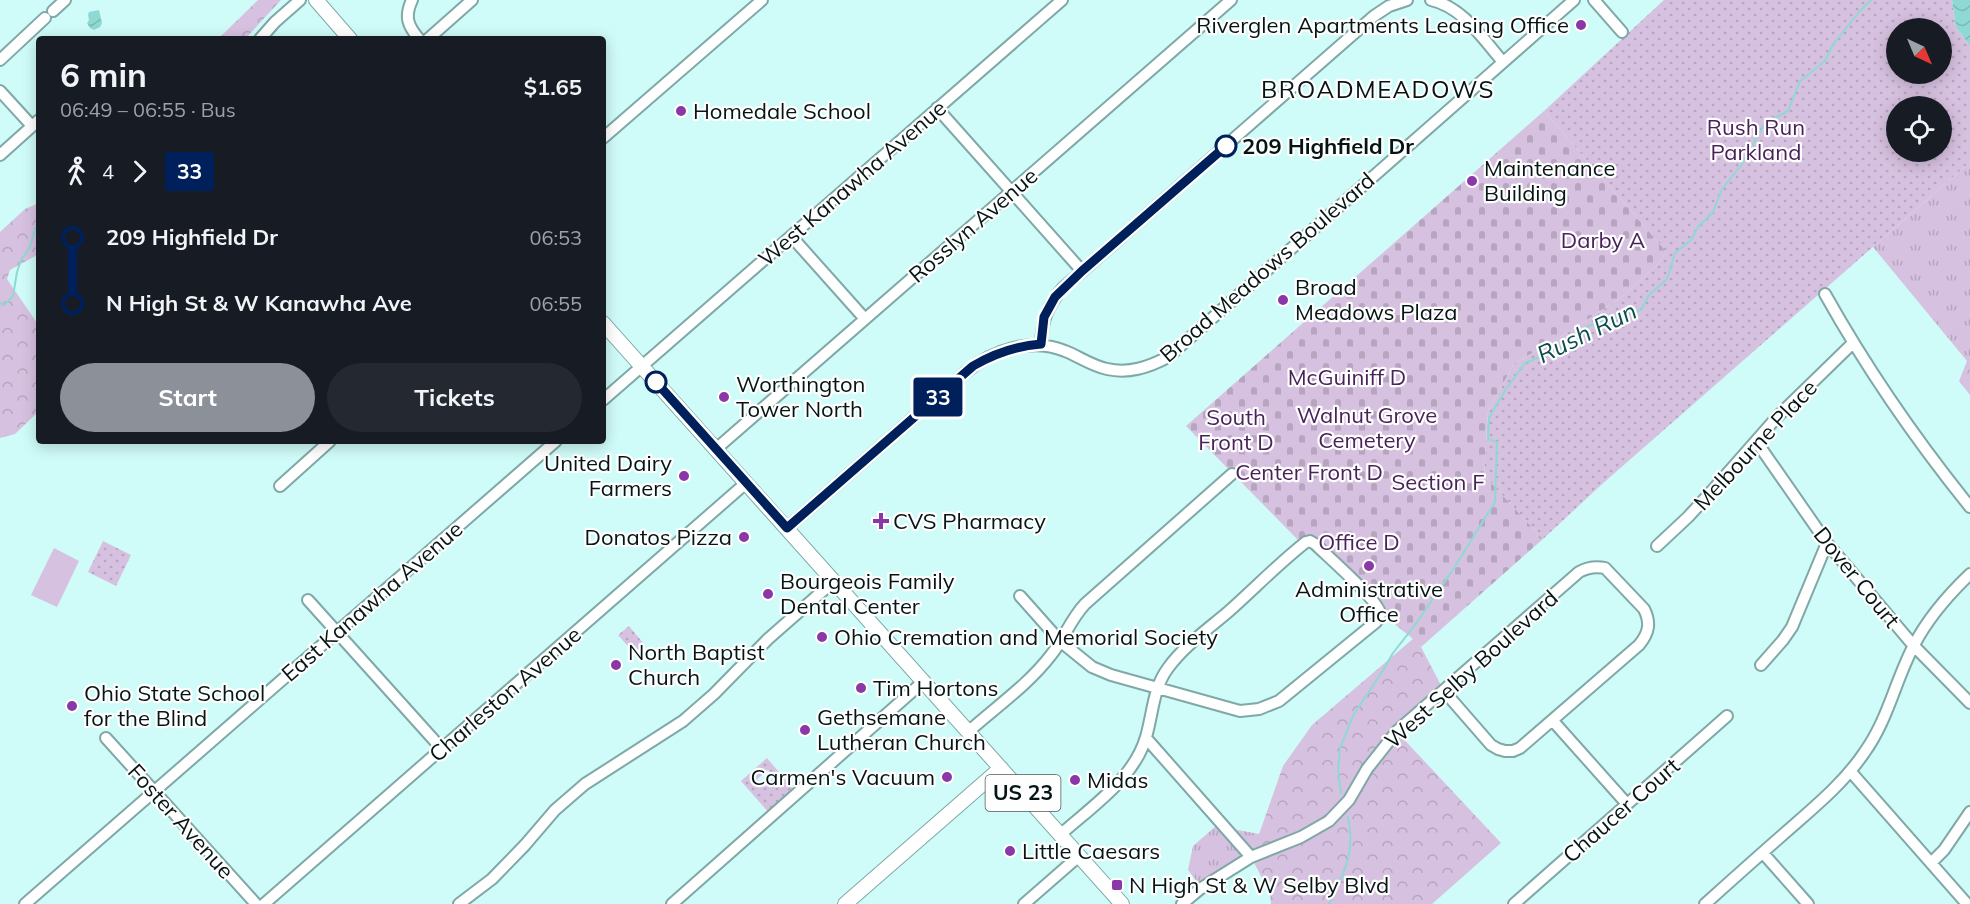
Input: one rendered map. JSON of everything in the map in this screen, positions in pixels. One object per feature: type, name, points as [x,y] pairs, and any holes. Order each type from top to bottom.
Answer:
[{"type":"main road","points":[[316,0],[347,36]]},
{"type":"main road","name":"US 23","points":[[606,326],[1122,904]]},
{"type":"main road","points":[[845,904],[1001,768]]},
{"type":"street","points":[[1,57],[65,0]]},
{"type":"street","points":[[262,36],[275,21],[300,0]]},
{"type":"street","points":[[412,0],[407,13],[407,21],[417,36]]},
{"type":"street","points":[[431,36],[472,0]]},
{"type":"street","points":[[606,135],[762,0]]},
{"type":"street","name":"West Kanawha Avenue","points":[[642,366],[1062,0]]},
{"type":"street","name":"Rosslyn Avenue","points":[[716,449],[1231,0]]},
{"type":"street","points":[[1041,344],[1042,328],[1048,308],[1059,293],[1082,271],[1374,16],[1389,6],[1407,0]]},
{"type":"street","points":[[1431,0],[1461,15],[1503,62]]},
{"type":"street","name":"Broad Meadows Boulevard","points":[[787,528],[973,366],[1001,351],[1041,344],[1062,349],[1100,368],[1114,370],[1140,369],[1168,357],[1574,0]]},
{"type":"street","points":[[1594,0],[1622,32]]},
{"type":"street","points":[[0,154],[36,123],[3,99]]},
{"type":"street","points":[[938,108],[1082,271]]},
{"type":"street","points":[[791,236],[865,319]]},
{"type":"street","points":[[1825,294],[1852,343],[1905,423],[1970,507]]},
{"type":"street","name":"Melbourne Place","points":[[1657,546],[1688,517],[1799,395],[1852,343]]},
{"type":"street","points":[[606,397],[642,366]]},
{"type":"street","name":"Dover Court","points":[[1756,441],[1827,543],[1914,645],[1970,703]]},
{"type":"street","points":[[280,486],[327,444]]},
{"type":"street","name":"East Kanawha Avenue","points":[[25,904],[553,444]]},
{"type":"street","points":[[968,732],[1034,674],[1052,655],[1075,614],[1084,604],[1232,474]]},
{"type":"street","name":"Charleston Avenue","points":[[264,904],[746,483]]},
{"type":"street","points":[[1020,596],[1060,641],[1092,667],[1111,675],[1157,688],[1240,711],[1270,706],[1288,695],[1380,617],[1380,613],[1373,601],[1315,543],[1306,542],[1178,656],[1164,673],[1157,688],[1146,738],[1139,754],[1120,780],[1060,835]]},
{"type":"street","points":[[1761,665],[1792,627],[1827,543]]},
{"type":"street","name":"West Selby Boulevard","points":[[1182,904],[1200,889],[1251,857],[1301,837],[1329,821],[1349,800],[1367,769],[1397,731],[1579,572],[1587,567],[1605,568],[1648,617],[1649,626],[1646,637],[1553,721]]},
{"type":"street","points":[[1704,904],[1851,772],[1883,720],[1914,645],[1940,605],[1970,573]]},
{"type":"street","points":[[459,904],[492,879],[525,846],[555,810],[585,784],[683,721],[714,694],[768,639],[834,581]]},
{"type":"street","points":[[308,600],[442,749]]},
{"type":"street","points":[[672,904],[924,681]]},
{"type":"street","points":[[1444,691],[1491,745],[1498,749],[1513,751],[1520,748],[1553,721],[1627,804]]},
{"type":"street","name":"Chaucer Court","points":[[1514,904],[1727,716]]},
{"type":"street","name":"Foster Avenue","points":[[106,738],[256,904]]},
{"type":"street","points":[[1146,738],[1251,857]]},
{"type":"street","points":[[1851,772],[1967,904]]},
{"type":"street","points":[[1931,863],[1944,850],[1970,812]]},
{"type":"street","points":[[1763,853],[1808,904]]},
{"type":"street","points":[[1024,904],[1079,856]]},
{"type":"green space","points":[[258,0],[281,0],[248,36],[221,36]]},
{"type":"green space","name":"Rush Run Parkland","points":[[1664,0],[1952,0],[1956,27],[1970,46],[1970,162],[1601,485],[1543,539],[1484,475],[1488,411],[1514,364],[1623,296],[1659,263],[1666,251],[1544,111]]},
{"type":"green space","name":"Walnut Grove Cemetery","points":[[1544,111],[1666,251],[1659,263],[1623,296],[1514,364],[1488,411],[1484,475],[1543,539],[1421,647],[1390,620],[1384,609],[1310,536],[1299,541],[1186,426]]},
{"type":"green space","points":[[1970,162],[1970,361],[1967,361],[1873,247]]},
{"type":"green space","points":[[36,204],[36,256],[10,270],[7,279],[36,322],[36,414],[15,434],[0,438],[0,232],[25,209]]},
{"type":"green space","points":[[1967,361],[1970,361],[1970,395],[1959,381]]},
{"type":"green space","points":[[103,541],[131,555],[116,586],[88,572]]},
{"type":"green space","points":[[54,548],[79,561],[57,607],[31,595]]},
{"type":"green space","points":[[629,626],[644,644],[634,653],[618,635]]},
{"type":"green space","points":[[1414,638],[1444,691],[1397,732],[1501,843],[1432,904],[1271,904],[1270,893],[1251,857],[1283,766],[1312,725]]},
{"type":"green space","points":[[767,758],[795,791],[769,813],[741,781]],"holes":[[[768,770],[775,777],[764,787],[757,779]]]},
{"type":"green space","points":[[1216,826],[1259,834],[1266,844],[1198,883],[1188,870],[1193,846]]},
{"type":"water","points":[[1952,0],[1970,0],[1970,46],[1956,27]]},
{"type":"water","points":[[99,10],[102,23],[94,30],[87,23],[88,15],[89,12]]},
{"type":"waterway","name":"Rush Run","points":[[1341,793],[1338,771],[1340,748],[1354,714],[1393,653],[1454,568],[1495,502],[1497,442],[1488,439],[1489,418],[1506,389],[1525,363],[1558,350],[1579,331],[1595,323],[1641,310],[1649,295],[1667,279],[1675,253],[1692,239],[1697,228],[1713,212],[1722,189],[1742,164],[1765,123],[1788,111],[1800,81],[1825,61],[1832,46],[1871,0]]},
{"type":"waterway","points":[[0,303],[4,305],[13,296],[21,260],[30,247],[36,228]]},
{"type":"waterway","name":"Rush Run","points":[[1329,904],[1347,862],[1351,841],[1348,817]]},
{"type":"bus line","name":"33","points":[[656,382],[787,528],[973,366],[1001,351],[1041,344],[1044,317],[1055,297],[1226,146]]},
{"type":"place","name":"Riverglen Apartments Leasing Office","points":[[1581,25]]},
{"type":"place","name":"Homedale School","points":[[681,111]]},
{"type":"place","name":"209 Highfield Dr","points":[[1226,146]]},
{"type":"place","name":"Maintenance Building","points":[[1472,181]]},
{"type":"place","name":"Broad Meadows Plaza","points":[[1283,300]]},
{"type":"place","name":"Worthington Tower North","points":[[724,397]]},
{"type":"place","name":"United Dairy Farmers","points":[[684,476]]},
{"type":"place","name":"CVS Pharmacy","points":[[881,521]]},
{"type":"place","name":"Donatos Pizza","points":[[744,537]]},
{"type":"place","name":"Administrative Office","points":[[1369,566]]},
{"type":"place","name":"Bourgeois Family Dental Center","points":[[768,594]]},
{"type":"place","name":"Ohio Cremation and Memorial Society","points":[[822,637]]},
{"type":"place","name":"North Baptist Church","points":[[616,665]]},
{"type":"place","name":"Tim Hortons","points":[[861,688]]},
{"type":"place","name":"Ohio State School for the Blind","points":[[72,706]]},
{"type":"place","name":"Gethsemane Lutheran Church","points":[[805,730]]},
{"type":"place","name":"Carmen's Vacuum","points":[[947,777]]},
{"type":"place","name":"Midas","points":[[1075,780]]},
{"type":"place","name":"Little Caesars","points":[[1010,851]]},
{"type":"place","name":"N High St & W Selby Blvd","points":[[1117,885]]},
{"type":"district","name":"BROADMEADOWS","points":[[1378,90]]},
{"type":"park label","name":"Darby A","points":[[1603,240]]},
{"type":"park label","name":"McGuiniff D","points":[[1347,377]]},
{"type":"park label","name":"South Front D","points":[[1236,430]]},
{"type":"park label","name":"Center Front D","points":[[1309,472]]},
{"type":"park label","name":"Section F","points":[[1438,482]]},
{"type":"park label","name":"Office D","points":[[1359,542]]}]
